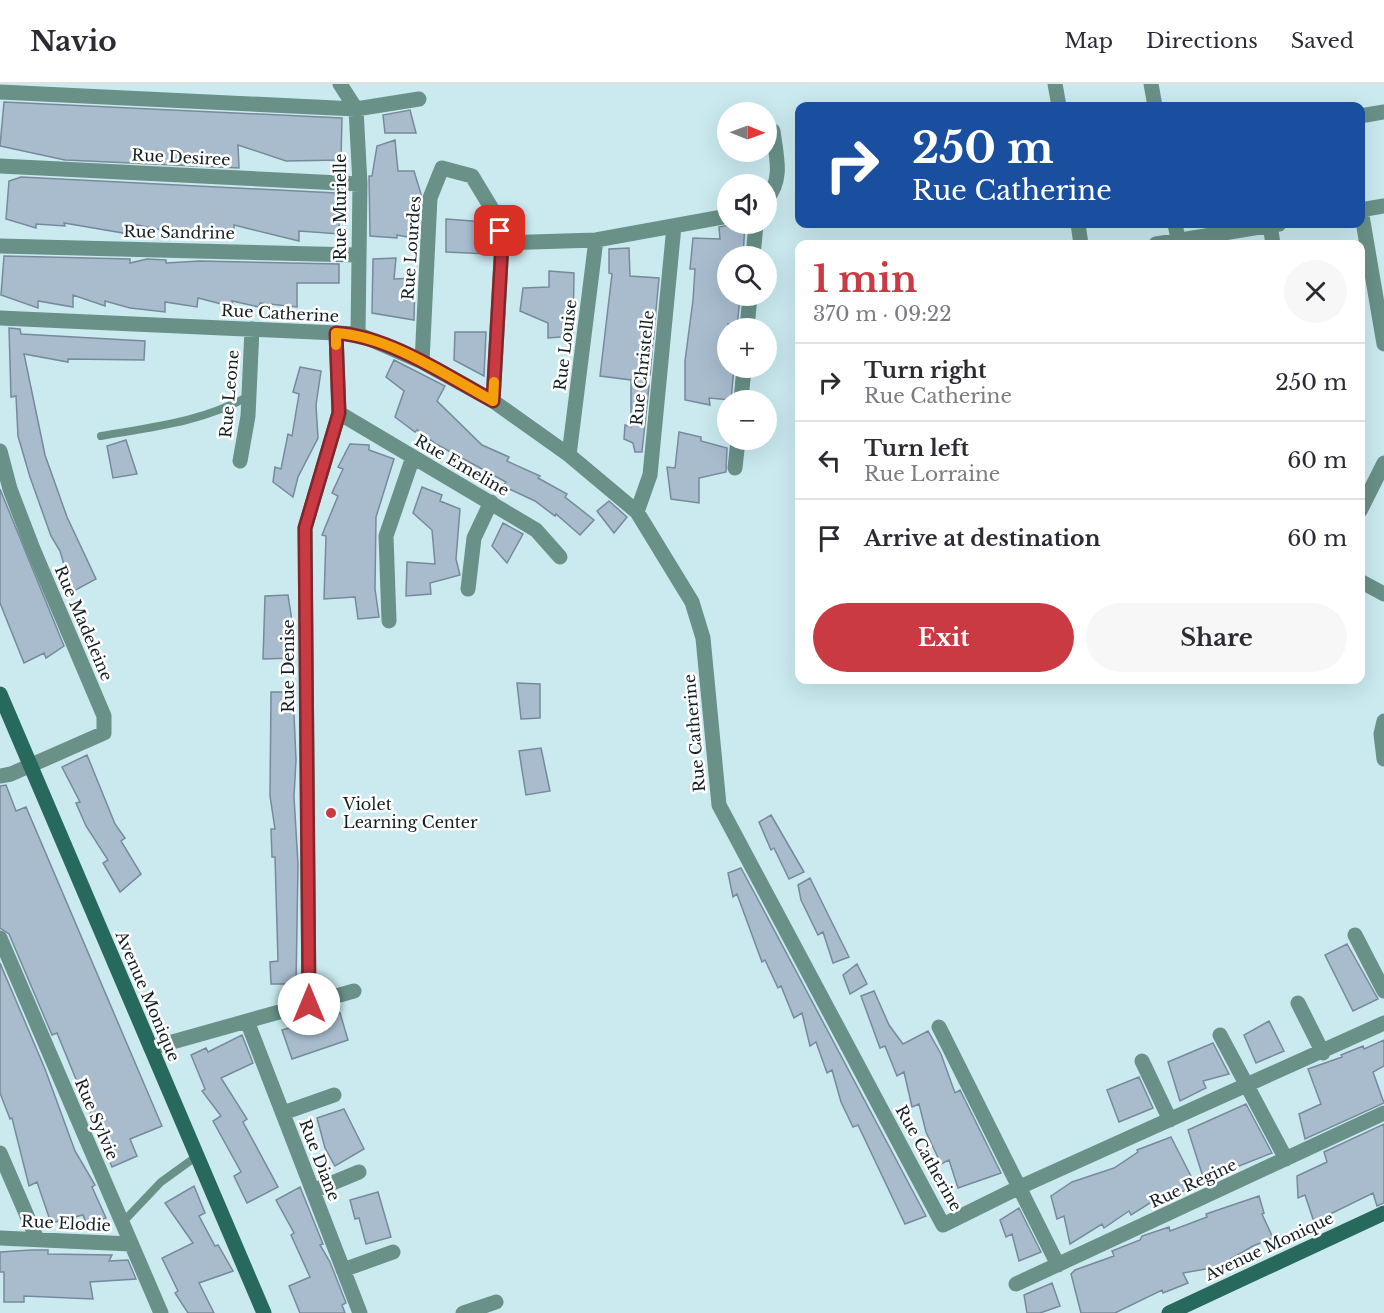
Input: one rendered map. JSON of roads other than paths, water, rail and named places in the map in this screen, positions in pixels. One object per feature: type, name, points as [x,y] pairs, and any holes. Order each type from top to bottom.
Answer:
[{"type":"street","name":"Rue Murielle","points":[[340,84],[356,109],[360,184],[357,255],[358,334]]},
{"type":"street","points":[[1055,84],[1058,102]]},
{"type":"street","points":[[1151,84],[1154,102]]},
{"type":"street","points":[[0,92],[65,90],[356,109],[419,99]]},
{"type":"street","points":[[1365,115],[1384,112]]},
{"type":"street","points":[[777,162],[777,178]]},
{"type":"street","name":"Rue Desiree","points":[[0,166],[360,184]]},
{"type":"street","name":"Rue Lourdes","points":[[422,362],[430,198],[442,168],[472,176],[498,219],[502,243]]},
{"type":"street","points":[[1365,209],[1384,206]]},
{"type":"street","points":[[493,401],[502,243],[596,240],[717,218]]},
{"type":"street","name":"Rue Christelle","points":[[637,512],[650,476],[674,226]]},
{"type":"street","points":[[1193,240],[1254,228]]},
{"type":"street","points":[[1364,228],[1384,344]]},
{"type":"street","name":"Rue Louise","points":[[569,454],[596,240]]},
{"type":"street","name":"Rue Sandrine","points":[[0,246],[357,255]]},
{"type":"street","name":"Rue Catherine","points":[[0,318],[358,334],[422,362],[493,401],[569,454],[637,512],[692,602],[703,638],[719,805],[943,1225],[1020,1187],[1323,1053],[1384,1023]]},
{"type":"street","name":"Rue Leone","points":[[240,461],[249,396],[252,329]]},
{"type":"street","name":"Rue Denise","points":[[309,1004],[305,528],[339,413],[336,333]]},
{"type":"street","name":"Rue Emeline","points":[[339,413],[536,530],[560,557]]},
{"type":"street","points":[[735,468],[737,450]]},
{"type":"street","name":"Rue Madeleine","points":[[0,451],[10,489],[33,549],[105,716],[105,733],[31,766]]},
{"type":"street","points":[[388,621],[386,536],[413,457]]},
{"type":"street","points":[[1365,501],[1384,463]]},
{"type":"street","points":[[468,589],[474,538],[491,502]]},
{"type":"street","points":[[1365,584],[1384,594]]},
{"type":"street","name":"Avenue Monique","points":[[0,694],[264,1313]]},
{"type":"street","points":[[1383,729],[1384,759]]},
{"type":"street","points":[[0,776],[31,766]]},
{"type":"street","points":[[1354,935],[1384,991]]},
{"type":"street","name":"Rue Sylvie","points":[[0,938],[161,1313]]},
{"type":"street","points":[[150,1048],[354,991]]},
{"type":"street","points":[[1299,1003],[1323,1053]]},
{"type":"street","name":"Rue Diane","points":[[247,1021],[360,1313]]},
{"type":"street","points":[[939,1028],[1059,1265]]},
{"type":"street","points":[[1220,1035],[1286,1159]]},
{"type":"street","points":[[1142,1061],[1170,1120]]},
{"type":"street","points":[[283,1113],[334,1095]]},
{"type":"street","name":"Rue Regine","points":[[1016,1284],[1384,1113]]},
{"type":"street","points":[[0,1153],[37,1239]]},
{"type":"street","points":[[313,1191],[359,1172]]},
{"type":"street","name":"Avenue Monique","points":[[1169,1313],[1384,1213]]},
{"type":"street","name":"Rue Elodie","points":[[0,1238],[131,1244]]},
{"type":"street","points":[[343,1270],[393,1252]]},
{"type":"street","points":[[463,1313],[496,1302]]},
{"type":"lane","points":[[102,436],[197,419],[221,411],[249,396]]},
{"type":"lane","points":[[122,1223],[161,1182],[197,1156]]},
{"type":"place","name":"Violet Learning Center","points":[[331,813]]}]
